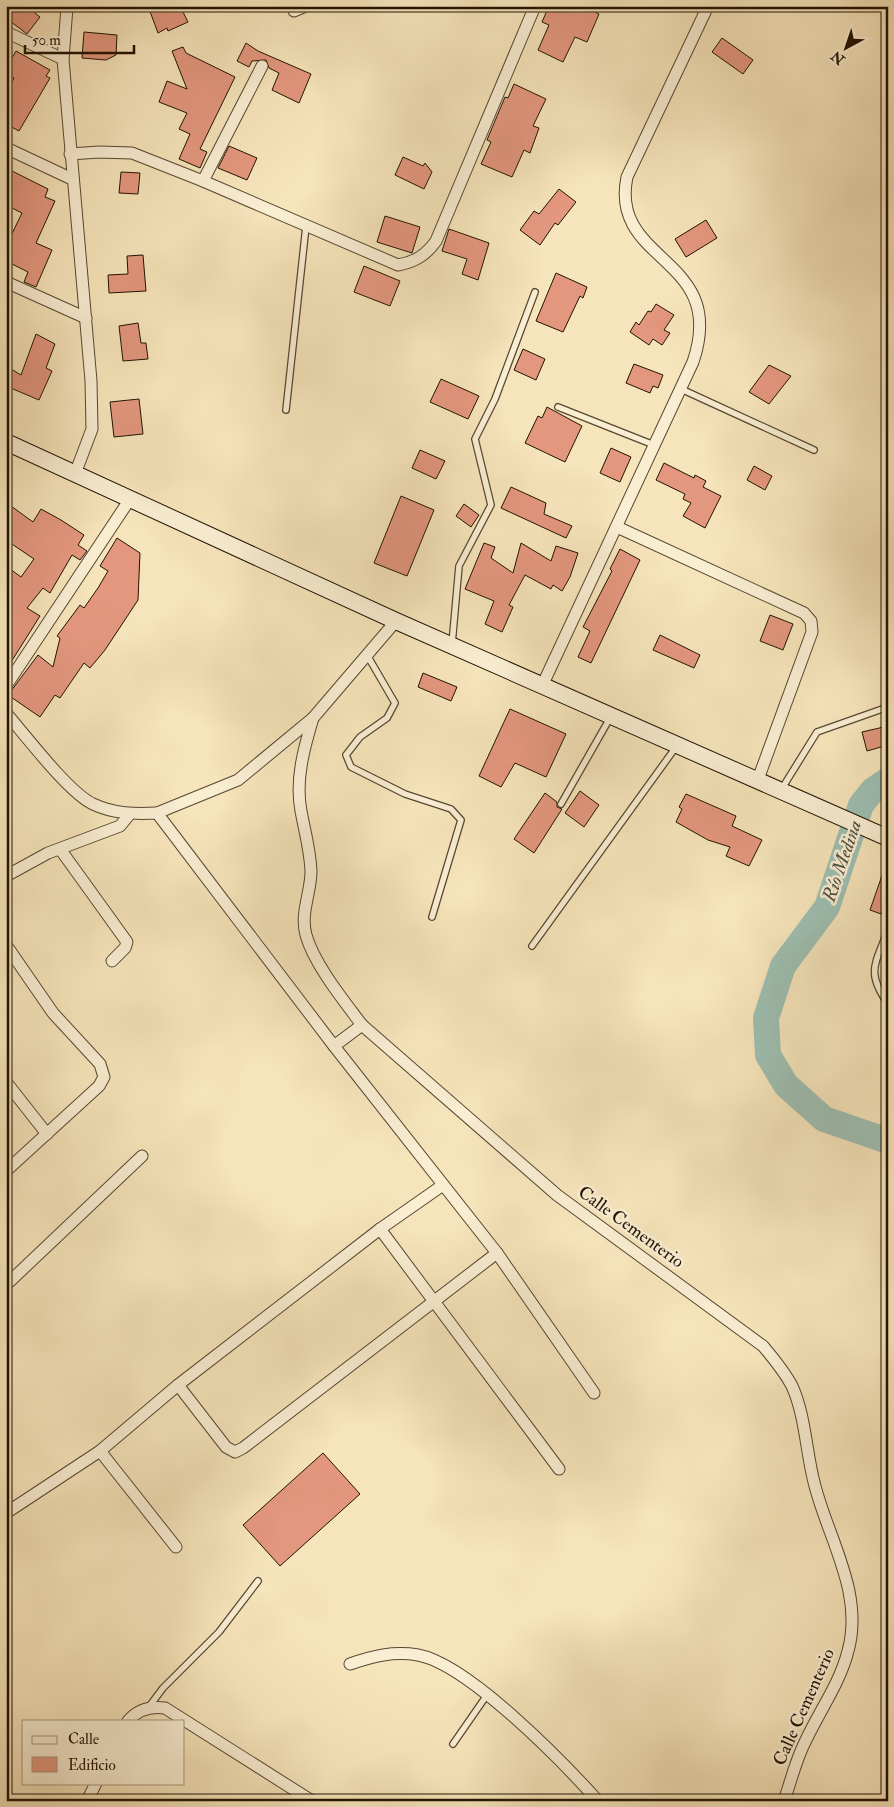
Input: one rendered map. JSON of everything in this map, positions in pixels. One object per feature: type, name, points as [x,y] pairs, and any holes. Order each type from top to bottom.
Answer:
[{"type":"main road","points":[[8,447],[75,474],[396,621],[802,802],[888,838]]},
{"type":"street","points":[[294,11],[306,6]]},
{"type":"street","points":[[70,154],[99,152],[132,153],[203,181],[398,265],[416,260],[431,249],[436,242],[535,6]]},
{"type":"street","points":[[542,686],[681,389],[699,346],[700,322],[695,297],[676,270],[640,237],[632,226],[624,202],[624,189],[627,177],[708,6]]},
{"type":"street","points":[[67,7],[63,59],[72,180],[91,381],[92,429],[75,474]]},
{"type":"street","points":[[6,32],[63,59]]},
{"type":"street","points":[[203,181],[262,66]]},
{"type":"street","points":[[6,148],[72,180]]},
{"type":"street","points":[[6,282],[86,318]]},
{"type":"street","points":[[6,686],[130,499]]},
{"type":"street","points":[[617,527],[804,612],[811,621],[812,632],[757,782]]},
{"type":"street","points":[[6,714],[65,782],[92,804],[129,815],[157,813],[238,780],[313,718],[396,621]]},
{"type":"street","name":"Calle Cementerio","points":[[313,718],[300,761],[300,810],[309,841],[311,874],[304,926],[310,946],[337,992],[362,1025],[557,1195],[763,1346],[780,1365],[792,1387],[800,1411],[815,1486],[850,1593],[852,1622],[849,1650],[839,1677],[805,1741],[784,1801]]},
{"type":"street","points":[[157,813],[334,1046],[497,1253],[594,1392]]},
{"type":"street","points":[[6,876],[60,848],[120,826],[129,815]]},
{"type":"street","points":[[60,848],[127,942],[126,948],[112,961]]},
{"type":"street","points":[[6,944],[53,1013],[100,1064],[104,1076],[99,1086],[6,1171]]},
{"type":"street","points":[[334,1046],[362,1025]]},
{"type":"street","points":[[6,1082],[48,1134]]},
{"type":"street","points":[[7,1282],[142,1156]]},
{"type":"street","points":[[6,1513],[100,1451],[178,1385],[380,1229],[443,1185]]},
{"type":"street","points":[[380,1229],[559,1469]]},
{"type":"street","points":[[178,1385],[226,1447],[235,1452],[243,1448],[497,1253]]},
{"type":"street","points":[[100,1451],[176,1546]]},
{"type":"street","points":[[350,1664],[372,1656],[396,1653],[419,1655],[442,1663],[487,1695],[564,1762],[598,1801]]},
{"type":"street","points":[[129,1720],[140,1711],[148,1708],[166,1708],[185,1720]]},
{"type":"street","points":[[185,1720],[312,1801]]},
{"type":"street","points":[[87,1801],[96,1784]]},
{"type":"lane","points":[[286,410],[306,226]]},
{"type":"lane","points":[[452,646],[459,566],[490,504],[475,439],[495,399],[535,292]]},
{"type":"lane","points":[[681,389],[814,450]]},
{"type":"lane","points":[[558,407],[654,445]]},
{"type":"lane","points":[[367,655],[395,703],[387,718],[360,736],[346,755],[352,766],[405,794],[450,809],[461,820],[432,917]]},
{"type":"lane","points":[[780,792],[816,732],[888,707]]},
{"type":"lane","points":[[561,804],[611,716]]},
{"type":"lane","points":[[532,946],[677,746]]},
{"type":"lane","points":[[888,929],[872,973],[878,990],[888,1004]]},
{"type":"lane","points":[[148,1708],[163,1688],[219,1632],[258,1581]]},
{"type":"lane","points":[[453,1744],[487,1695]]},
{"type":"building","points":[[6,6],[26,6],[40,17],[27,34],[6,18]]},
{"type":"building","points":[[148,6],[180,6],[188,22],[168,31],[167,28],[158,33]]},
{"type":"building","points":[[549,6],[582,6],[599,14],[587,42],[575,37],[563,62],[538,50],[549,25],[542,22]]},
{"type":"building","points":[[84,32],[117,35],[116,55],[106,60],[82,58]]},
{"type":"building","points":[[722,38],[753,60],[743,74],[712,52]]},
{"type":"building","points":[[246,43],[258,51],[311,74],[299,103],[272,90],[279,73],[269,68],[266,60],[252,61],[249,67],[237,61]]},
{"type":"building","points":[[183,47],[186,53],[235,77],[200,149],[207,152],[200,168],[179,159],[190,134],[179,129],[187,113],[159,102],[167,81],[187,89],[172,51]]},
{"type":"building","points":[[16,51],[50,70],[46,76],[50,78],[19,131],[6,124],[6,93],[14,78],[6,73],[6,68]]},
{"type":"building","points":[[514,84],[546,99],[533,126],[539,128],[530,153],[524,150],[512,177],[481,164],[491,142],[487,140],[505,97],[508,98]]},
{"type":"building","points":[[229,146],[257,158],[247,180],[218,168]]},
{"type":"building","points":[[403,157],[423,166],[425,163],[432,172],[424,189],[395,175]]},
{"type":"building","points":[[10,170],[48,189],[45,197],[55,201],[36,243],[52,250],[36,287],[24,282],[28,272],[6,261],[6,246],[22,213],[6,205],[6,179]]},
{"type":"building","points":[[121,172],[140,173],[138,194],[119,193]]},
{"type":"building","points":[[559,189],[576,202],[558,225],[555,223],[540,245],[520,230],[534,211],[539,214]]},
{"type":"building","points":[[385,216],[420,227],[412,253],[377,242]]},
{"type":"building","points":[[706,220],[717,238],[686,257],[675,239]]},
{"type":"building","points":[[449,229],[489,243],[478,280],[462,274],[467,259],[442,251]]},
{"type":"building","points":[[143,255],[146,291],[109,293],[108,275],[128,274],[127,256]]},
{"type":"building","points":[[364,266],[400,281],[390,306],[354,292]]},
{"type":"building","points":[[556,273],[587,287],[583,298],[580,296],[563,332],[536,321]]},
{"type":"building","points":[[656,304],[674,315],[664,330],[670,333],[662,345],[653,339],[649,345],[630,332],[636,322],[639,325],[648,311],[651,312]]},
{"type":"building","points":[[138,323],[141,343],[146,343],[148,359],[123,361],[119,326]]},
{"type":"building","points":[[36,334],[55,344],[46,368],[52,371],[39,400],[6,386],[6,366],[21,375]]},
{"type":"building","points":[[523,349],[545,359],[536,380],[514,370]]},
{"type":"building","points":[[634,364],[663,375],[658,388],[653,386],[650,393],[626,383]]},
{"type":"building","points":[[769,365],[791,376],[769,404],[749,392]]},
{"type":"building","points":[[441,379],[479,396],[468,419],[430,402]]},
{"type":"building","points":[[139,399],[143,434],[114,437],[110,402]]},
{"type":"building","points":[[547,407],[582,426],[565,462],[525,443],[538,416],[542,418]]},
{"type":"building","points":[[611,448],[631,457],[620,482],[600,473]]},
{"type":"building","points":[[420,450],[445,461],[436,479],[412,468]]},
{"type":"building","points":[[664,463],[694,478],[695,475],[706,481],[703,487],[721,496],[705,528],[683,516],[691,503],[683,499],[685,494],[656,480]]},
{"type":"building","points":[[754,466],[772,476],[765,490],[747,480]]},
{"type":"building","points":[[511,487],[546,503],[544,514],[572,526],[566,538],[501,508]]},
{"type":"building","points":[[401,496],[434,510],[407,576],[374,563]]},
{"type":"building","points":[[464,504],[479,515],[471,527],[456,516]]},
{"type":"building","points":[[11,506],[33,522],[41,509],[61,520],[84,535],[78,545],[87,551],[80,560],[72,555],[50,593],[43,588],[27,608],[40,616],[6,670],[6,566],[21,577],[34,559],[6,540],[6,512]]},
{"type":"building","points":[[117,538],[140,553],[138,600],[105,650],[90,668],[84,663],[60,698],[55,695],[40,717],[8,695],[38,655],[53,667],[60,638],[57,636],[80,605],[84,608],[98,588],[108,571],[100,566]]},
{"type":"building","points":[[484,543],[495,547],[491,558],[513,573],[521,543],[551,561],[556,546],[578,553],[570,577],[562,591],[553,585],[551,589],[525,575],[509,605],[513,607],[502,632],[485,624],[494,601],[465,589]]},
{"type":"building","points":[[620,549],[640,560],[591,663],[578,657],[590,631],[583,627],[612,571],[610,569]]},
{"type":"building","points":[[770,615],[793,624],[783,650],[760,641]]},
{"type":"building","points":[[660,635],[700,655],[694,668],[653,650]]},
{"type":"building","points":[[423,673],[457,687],[451,701],[418,687]]},
{"type":"building","points":[[510,709],[566,734],[546,777],[515,763],[501,787],[479,776]]},
{"type":"building","points":[[888,726],[888,745],[867,751],[862,732]]},
{"type":"building","points":[[580,791],[599,805],[584,827],[565,813]]},
{"type":"building","points":[[545,793],[557,802],[557,807],[562,809],[534,853],[514,839]]},
{"type":"building","points":[[686,794],[736,816],[732,826],[762,840],[749,866],[726,856],[730,847],[708,840],[676,822],[682,809],[679,807]]},
{"type":"building","points":[[886,864],[888,865],[888,896],[881,914],[870,910]]},
{"type":"building","points":[[323,1453],[360,1494],[280,1566],[243,1525]]},
{"type":"waterway","name":"Río Medina","points":[[888,780],[873,790],[861,805],[827,907],[783,966],[766,1018],[768,1055],[786,1085],[824,1119],[888,1141]]}]
